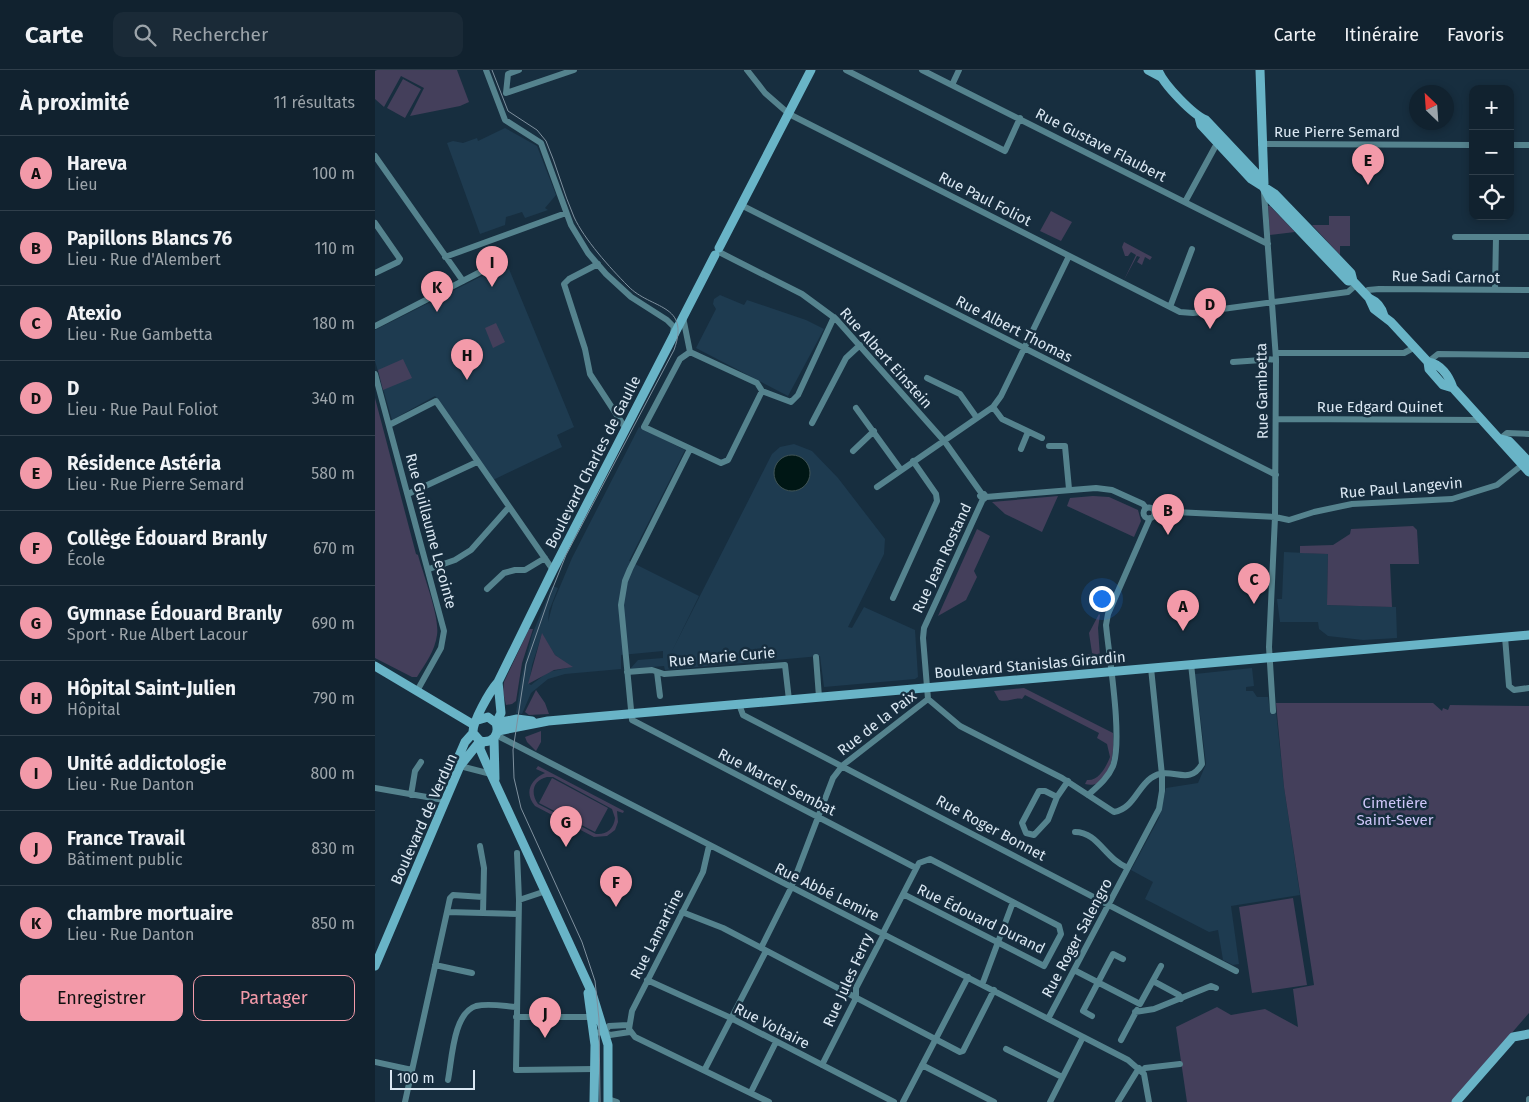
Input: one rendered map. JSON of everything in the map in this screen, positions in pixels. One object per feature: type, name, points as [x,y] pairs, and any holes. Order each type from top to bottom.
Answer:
[{"type":"main road","name":"Boulevard Charles de Gaulle","points":[[475,726],[483,704],[498,682],[553,570],[811,70]]},
{"type":"main road","points":[[1148,70],[1159,74],[1199,117],[1207,120],[1256,174],[1270,199],[1348,281],[1355,283]]},
{"type":"main road","name":"Rue Gambetta","points":[[1260,70],[1261,144],[1264,187]]},
{"type":"main road","points":[[1199,117],[1201,125],[1251,178],[1275,194],[1351,273],[1355,283],[1374,309],[1384,316],[1428,362],[1436,363],[1450,378],[1453,388],[1527,466]]},
{"type":"main road","name":"Boulevard Stanislas Girardin","points":[[496,732],[517,720],[535,722],[631,714],[1529,635]]},
{"type":"main road","points":[[375,666],[475,726],[480,741],[480,749],[546,891],[587,986],[594,1033],[594,1102]]},
{"type":"main road","points":[[493,776],[497,774],[496,732],[501,713],[498,682]]},
{"type":"main road","points":[[475,726],[488,717],[496,732]]},
{"type":"main road","name":"Boulevard de Verdun","points":[[375,966],[465,742],[475,726]]},
{"type":"main road","points":[[480,741],[488,742],[496,732]]},
{"type":"main road","name":"Boulevard de Verdun","points":[[375,954],[442,800],[460,766],[480,741]]},
{"type":"main road","points":[[587,986],[592,992],[608,1045],[611,1101]]},
{"type":"main road","points":[[1456,1102],[1513,1037],[1529,1034]]},
{"type":"street","points":[[486,70],[505,120],[541,143],[573,230],[597,264],[631,297],[667,320],[674,327],[673,338]]},
{"type":"street","points":[[519,70],[508,74],[506,92],[574,70]]},
{"type":"street","points":[[846,70],[1005,151],[1020,118]]},
{"type":"street","name":"Rue Gustave Flaubert","points":[[922,70],[1268,244]]},
{"type":"street","points":[[952,85],[959,70]]},
{"type":"street","name":"Rue Paul Foliot","points":[[749,71],[765,93],[789,114],[1180,312],[1193,313],[1347,292],[1355,283]]},
{"type":"street","points":[[1185,202],[1215,147],[1219,144]]},
{"type":"street","name":"Rue Pierre Semard","points":[[1261,144],[1469,144]]},
{"type":"street","points":[[1514,145],[1529,145]]},
{"type":"street","points":[[375,156],[463,281]]},
{"type":"street","name":"Rue Gambetta","points":[[1264,187],[1276,356],[1276,475],[1269,657],[1273,711]]},
{"type":"street","name":"Rue Albert Thomas","points":[[741,205],[1276,475]]},
{"type":"street","points":[[445,257],[566,213]]},
{"type":"street","points":[[375,223],[400,259],[396,263],[375,273]]},
{"type":"street","points":[[1455,237],[1529,238]]},
{"type":"street","points":[[1495,290],[1496,237]]},
{"type":"street","points":[[1170,307],[1192,249]]},
{"type":"street","name":"Rue Albert Einstein","points":[[718,252],[808,298],[834,317],[943,440],[984,497]]},
{"type":"street","points":[[877,487],[993,407],[1001,396],[1069,256]]},
{"type":"street","points":[[597,264],[563,284],[585,349],[590,374],[626,429]]},
{"type":"street","points":[[375,326],[488,268]]},
{"type":"street","name":"Rue Sadi Carnot","points":[[1366,296],[1368,290],[1379,289],[1529,290]]},
{"type":"street","points":[[683,317],[690,352]]},
{"type":"street","points":[[690,352],[757,384],[762,391],[786,402],[795,399],[834,317]]},
{"type":"street","points":[[812,423],[846,358],[860,345]]},
{"type":"street","points":[[1233,362],[1276,356],[1404,353],[1415,347]]},
{"type":"street","points":[[690,352],[680,359],[644,427],[721,463],[728,460],[762,391]]},
{"type":"street","points":[[1428,362],[1438,354],[1529,356]]},
{"type":"street","name":"Rue Guillaume Lecointe","points":[[375,374],[442,616],[443,640],[441,648],[417,691]]},
{"type":"street","points":[[927,378],[960,394],[977,418]]},
{"type":"street","points":[[389,424],[436,401],[553,570]]},
{"type":"street","points":[[993,407],[1002,419],[1042,438]]},
{"type":"street","points":[[856,408],[901,470]]},
{"type":"street","name":"Rue Edgard Quinet","points":[[1277,419],[1483,420]]},
{"type":"street","points":[[853,450],[874,432]]},
{"type":"street","points":[[1021,449],[1028,432]]},
{"type":"street","points":[[1501,439],[1507,433],[1529,434]]},
{"type":"street","points":[[1049,446],[1065,446],[1069,489]]},
{"type":"street","points":[[631,714],[621,604],[625,582],[690,450]]},
{"type":"street","points":[[408,494],[477,462]]},
{"type":"street","points":[[893,598],[937,501],[935,494],[913,462]]},
{"type":"street","name":"Rue Paul Langevin","points":[[1155,511],[1275,517],[1289,520],[1314,512],[1352,504],[1435,501],[1461,497],[1497,485],[1527,466]]},
{"type":"street","points":[[984,497],[1069,489],[1111,490],[1143,504],[1146,508]]},
{"type":"street","name":"Rue Jean Rostand","points":[[927,688],[923,645],[924,628],[984,497]]},
{"type":"street","points":[[429,569],[455,560],[471,550],[509,507]]},
{"type":"street","points":[[1088,795],[1105,779],[1116,756],[1116,734],[1106,625],[1108,614],[1150,518],[1155,515],[1155,511],[1151,507],[1146,508]]},
{"type":"street","points":[[1146,508],[1144,515],[1150,518]]},
{"type":"street","points":[[487,589],[504,573],[525,570],[545,558]]},
{"type":"street","points":[[1505,637],[1509,686],[1514,690],[1529,688]]},
{"type":"street","points":[[816,657],[819,697]]},
{"type":"street","points":[[928,699],[960,726],[1068,781],[1114,812],[1126,808],[1151,778],[1173,772],[1189,776],[1197,773],[1202,764],[1191,664]]},
{"type":"street","name":"Rue Marie Curie","points":[[626,670],[652,670],[664,674],[785,665],[789,700]]},
{"type":"street","name":"Rue Roger Salengro","points":[[1048,1019],[1159,810],[1162,775],[1151,668]]},
{"type":"street","points":[[657,672],[660,696]]},
{"type":"street","name":"Rue de la Paix","points":[[705,1069],[764,949],[791,888],[833,778],[843,766],[928,699],[927,688]]},
{"type":"street","name":"Rue Roger Bonnet","points":[[739,704],[743,715],[1236,971]]},
{"type":"street","name":"Rue Marcel Sembat","points":[[631,714],[632,722],[917,868]]},
{"type":"street","name":"Rue Abbé Lemire","points":[[496,732],[709,846],[994,990],[1142,1071]]},
{"type":"street","points":[[411,795],[415,771],[421,762]]},
{"type":"street","points":[[460,766],[493,776]]},
{"type":"street","points":[[1057,797],[1045,791],[1039,791],[1022,823],[1026,832],[1034,835],[1043,826],[1057,797],[1068,781]]},
{"type":"street","points":[[375,788],[442,800]]},
{"type":"street","name":"Rue Roger Salengro","points":[[1075,832],[1085,832],[1096,841],[1107,855],[1128,868]]},
{"type":"street","points":[[480,846],[484,868],[483,912]]},
{"type":"street","name":"Rue Lamartine","points":[[629,1028],[632,1011],[703,872],[709,846]]},
{"type":"street","points":[[517,853],[519,900],[517,914],[516,1070],[595,1069]]},
{"type":"street","points":[[917,868],[919,863],[930,859],[1013,902],[982,985]]},
{"type":"street","name":"Rue Jules Ferry","points":[[822,1065],[856,998],[856,988],[917,868]]},
{"type":"street","points":[[519,900],[546,891]]},
{"type":"street","name":"Rue Édouard Durand","points":[[903,894],[1044,966],[1061,934],[1059,926],[1013,902]]},
{"type":"street","points":[[405,1102],[450,898],[453,895],[483,897]]},
{"type":"street","points":[[447,912],[517,914]]},
{"type":"street","points":[[682,912],[723,928],[960,1052],[963,1051],[994,990]]},
{"type":"street","points":[[1092,1016],[1083,1011],[1113,954],[1123,959]]},
{"type":"street","points":[[435,965],[472,973]]},
{"type":"street","points":[[1121,1040],[1161,966]]},
{"type":"street","points":[[1074,970],[1140,1004]]},
{"type":"street","points":[[903,1102],[968,978]]},
{"type":"street","name":"Rue Voltaire","points":[[647,980],[731,1018],[822,1065],[884,1100],[894,1102]]},
{"type":"street","points":[[1153,981],[1179,995],[1181,999]]},
{"type":"street","points":[[1135,1012],[1154,1009],[1211,986],[1216,988]]},
{"type":"street","points":[[448,1080],[459,1021],[467,1011],[487,1005],[516,1007]]},
{"type":"street","points":[[516,1017],[591,1017]]},
{"type":"street","points":[[594,1033],[604,1032],[610,1035],[629,1028],[635,1037],[705,1069],[769,1102]]},
{"type":"street","points":[[1050,1102],[1083,1037]]},
{"type":"street","points":[[751,1092],[776,1042]]},
{"type":"street","points":[[1006,1049],[1062,1076]]},
{"type":"street","points":[[375,1062],[412,1070]]},
{"type":"street","points":[[1119,1102],[1145,1068],[1180,1064]]},
{"type":"street","points":[[922,1065],[994,1102]]},
{"type":"street","points":[[1142,1071],[1149,1102]]},
{"type":"shaded area","points":[[505,128],[537,146],[556,195],[545,208],[548,210],[525,218],[522,212],[506,217],[505,225],[480,234],[447,143],[453,141],[463,143],[477,138],[478,141]]},
{"type":"shaded area","points":[[509,269],[574,427],[557,435],[562,447],[493,480],[435,396],[392,420],[375,361],[375,330],[486,274],[492,277]]},
{"type":"shaded area","points":[[720,295],[744,305],[747,300],[806,320],[824,329],[788,396],[696,348],[716,309],[713,304],[714,299]]},
{"type":"shaded area","points":[[639,427],[685,450],[629,561],[699,596],[672,651],[772,454],[780,447],[794,444],[812,451],[838,478],[885,539],[884,554],[848,627],[852,628],[864,607],[915,630],[918,677],[915,679],[824,687],[820,656],[665,670],[664,666],[630,669],[638,660],[663,658],[663,651],[621,655],[621,669],[565,674],[548,679],[531,693],[522,714],[516,713],[521,679],[532,635],[552,586],[558,588],[549,611],[548,622],[553,603],[572,558]],"holes":[[[792,455],[799,456],[810,473],[807,483],[786,490],[780,485],[776,477]],[[542,634],[555,655],[572,667],[548,672],[531,685],[529,684],[532,665]]]},
{"type":"shaded area","points":[[792,455],[805,460],[810,473],[805,486],[792,491],[779,486],[774,473],[779,460]]},
{"type":"shaded area","points":[[1284,552],[1328,554],[1327,605],[1396,607],[1397,638],[1363,640],[1328,636],[1319,629],[1318,622],[1280,622],[1277,599],[1282,599]]},
{"type":"shaded area","points":[[1252,668],[1254,686],[1246,687],[1246,691],[1253,691],[1257,697],[1268,697],[1270,711],[1276,711],[1284,787],[1300,895],[1231,906],[1239,964],[1233,965],[1223,960],[1218,930],[1209,932],[1145,899],[1153,882],[1131,870],[1159,818],[1166,788],[1198,783],[1206,764],[1195,674]]},
{"type":"green space","points":[[457,70],[469,102],[460,106],[410,116],[424,88],[401,76],[384,107],[375,99],[375,71]]},
{"type":"green space","points":[[403,79],[421,89],[405,118],[387,108]]},
{"type":"green space","points":[[1268,206],[1270,206],[1295,232],[1270,235]]},
{"type":"green space","points":[[1051,211],[1072,222],[1061,241],[1040,231]]},
{"type":"green space","points":[[1329,216],[1350,216],[1350,246],[1340,246],[1340,255],[1312,225],[1329,225]]},
{"type":"green space","points":[[1124,242],[1152,257],[1150,260],[1145,257],[1142,265],[1137,262],[1140,257],[1137,256],[1124,280],[1136,255],[1131,252],[1128,256],[1125,256],[1122,247]]},
{"type":"green space","points":[[496,323],[505,342],[493,348],[485,328]]},
{"type":"green space","points":[[403,359],[412,378],[383,390],[378,370]]},
{"type":"green space","points":[[375,398],[416,554],[418,555],[431,595],[436,618],[437,635],[434,646],[417,677],[412,677],[375,658]]},
{"type":"green space","points":[[1058,496],[1042,532],[1005,514],[992,502]]},
{"type":"green space","points":[[1109,497],[1138,510],[1141,521],[1134,537],[1067,506],[1070,498]]},
{"type":"green space","points":[[1413,526],[1417,530],[1419,564],[1390,564],[1392,607],[1327,605],[1328,554],[1300,553],[1300,546],[1333,545],[1350,534],[1351,529]]},
{"type":"green space","points":[[977,529],[990,536],[974,571],[977,577],[966,600],[938,616]]},
{"type":"green space","points":[[1099,614],[1100,657],[1092,653],[1089,633]]},
{"type":"green space","points":[[529,629],[533,629],[522,663],[516,701],[506,705],[503,692],[504,682]]},
{"type":"green space","points":[[542,633],[555,655],[573,667],[554,670],[528,684]]},
{"type":"green space","points":[[1088,654],[1091,654],[1093,664],[1045,669],[1027,673],[1025,670],[1013,671],[1010,669],[1083,661]]},
{"type":"green space","points":[[1024,688],[1113,733],[1112,758],[1106,775],[1101,781],[1094,785],[1085,784],[1087,780],[1095,778],[1101,773],[1110,757],[1107,744],[1097,738],[1099,733],[1025,695],[1022,699],[1002,701],[999,700],[994,691]]},
{"type":"green space","points":[[536,690],[545,703],[549,714],[529,715],[525,712]]},
{"type":"green space","name":"Cimetière Saint-Sever","points":[[1276,703],[1433,703],[1442,711],[1443,708],[1448,710],[1450,705],[1529,706],[1529,1013],[1452,1102],[1187,1102],[1176,1027],[1217,1007],[1231,1015],[1265,1009],[1298,1027],[1293,989],[1314,985],[1284,787]]},
{"type":"green space","points":[[541,731],[541,742],[536,751],[527,742],[525,737]]},
{"type":"green space","points":[[538,766],[624,811],[623,813],[617,811],[618,822],[615,830],[607,836],[594,837],[535,806],[530,796],[530,787],[536,779],[545,773],[536,769]],"holes":[[[553,777],[612,809],[615,818],[611,828],[603,833],[596,834],[538,804],[534,796],[536,784],[542,779]]]},
{"type":"green space","points":[[552,778],[608,808],[595,832],[539,803]]},
{"type":"green space","points":[[1293,898],[1307,985],[1252,993],[1239,907]]},
{"type":"tram line","points":[[492,70],[508,111],[537,130],[546,141],[574,217],[591,244],[628,286],[637,294],[666,309],[673,315],[677,324],[678,335],[674,350],[566,555],[550,595],[526,664],[513,750],[514,778],[521,808],[582,942],[595,981],[599,1019],[600,1102]]},
{"type":"place","name":"Résidence Astéria","points":[[1368,185]]},
{"type":"place","name":"Unité addictologie","points":[[492,287]]},
{"type":"place","name":"chambre mortuaire","points":[[437,312]]},
{"type":"place","name":"D","points":[[1210,329]]},
{"type":"place","name":"Hôpital Saint-Julien","points":[[467,380]]},
{"type":"place","name":"Papillons Blancs 76","points":[[1168,535]]},
{"type":"place","name":"Atexio","points":[[1254,604]]},
{"type":"place","name":"Hareva","points":[[1183,631]]},
{"type":"place","name":"Gymnase Édouard Branly","points":[[566,847]]},
{"type":"place","name":"Collège Édouard Branly","points":[[616,907]]},
{"type":"place","name":"France Travail","points":[[545,1038]]}]
